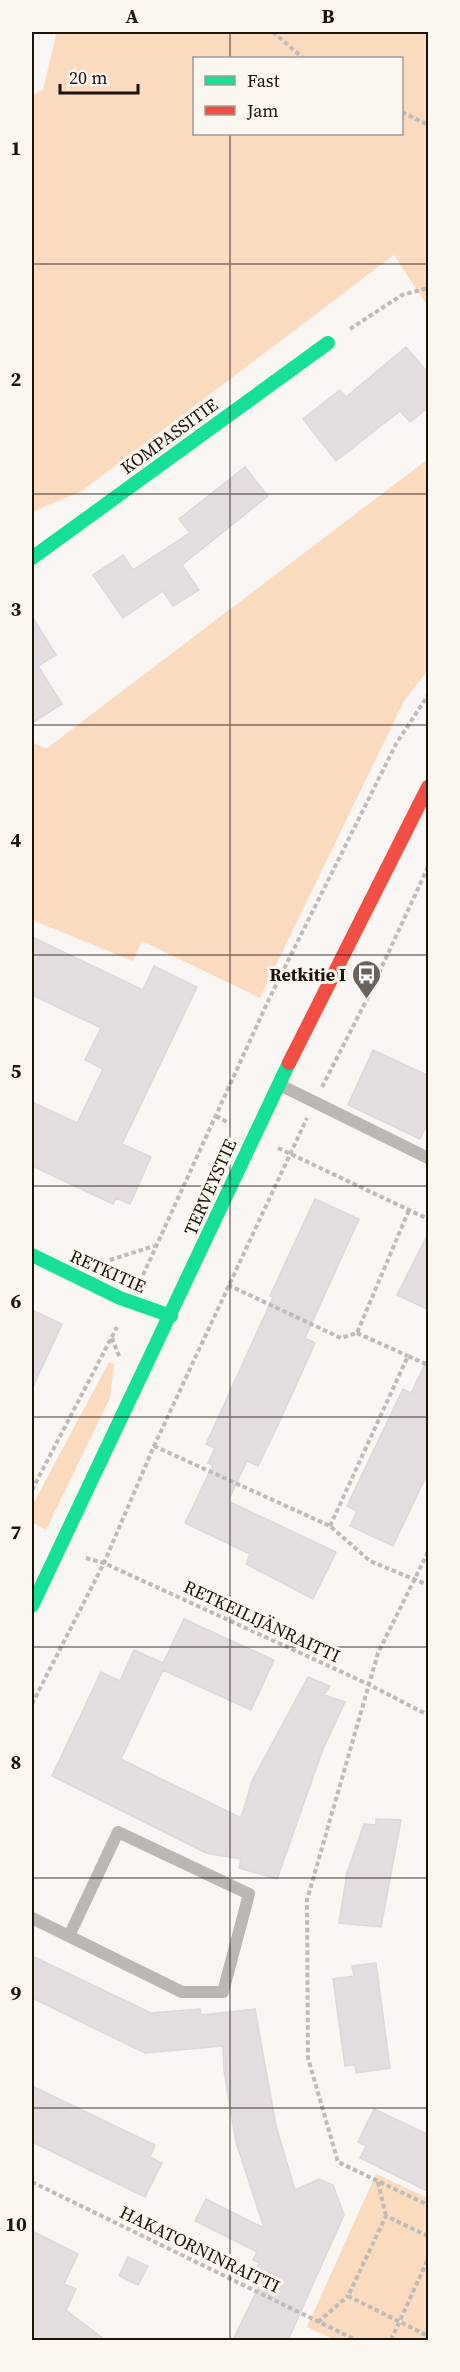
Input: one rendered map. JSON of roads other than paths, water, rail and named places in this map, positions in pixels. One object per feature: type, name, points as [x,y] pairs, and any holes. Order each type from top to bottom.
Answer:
[{"type":"main road","name":"KOMPASSITIE","points":[[32,558],[328,343]]},
{"type":"main road","name":"TERVEYSTIE","points":[[32,1606],[171,1316],[253,1135],[429,787]]},
{"type":"main road","name":"RETKITIE","points":[[32,1255],[131,1302],[171,1316]]},
{"type":"lane","points":[[278,1085],[429,1158]]},
{"type":"lane","points":[[32,1918],[182,1992],[222,1992],[249,1894],[118,1832],[69,1936]]},
{"type":"place","name":"Retkitie I","points":[[367,1000]]}]
